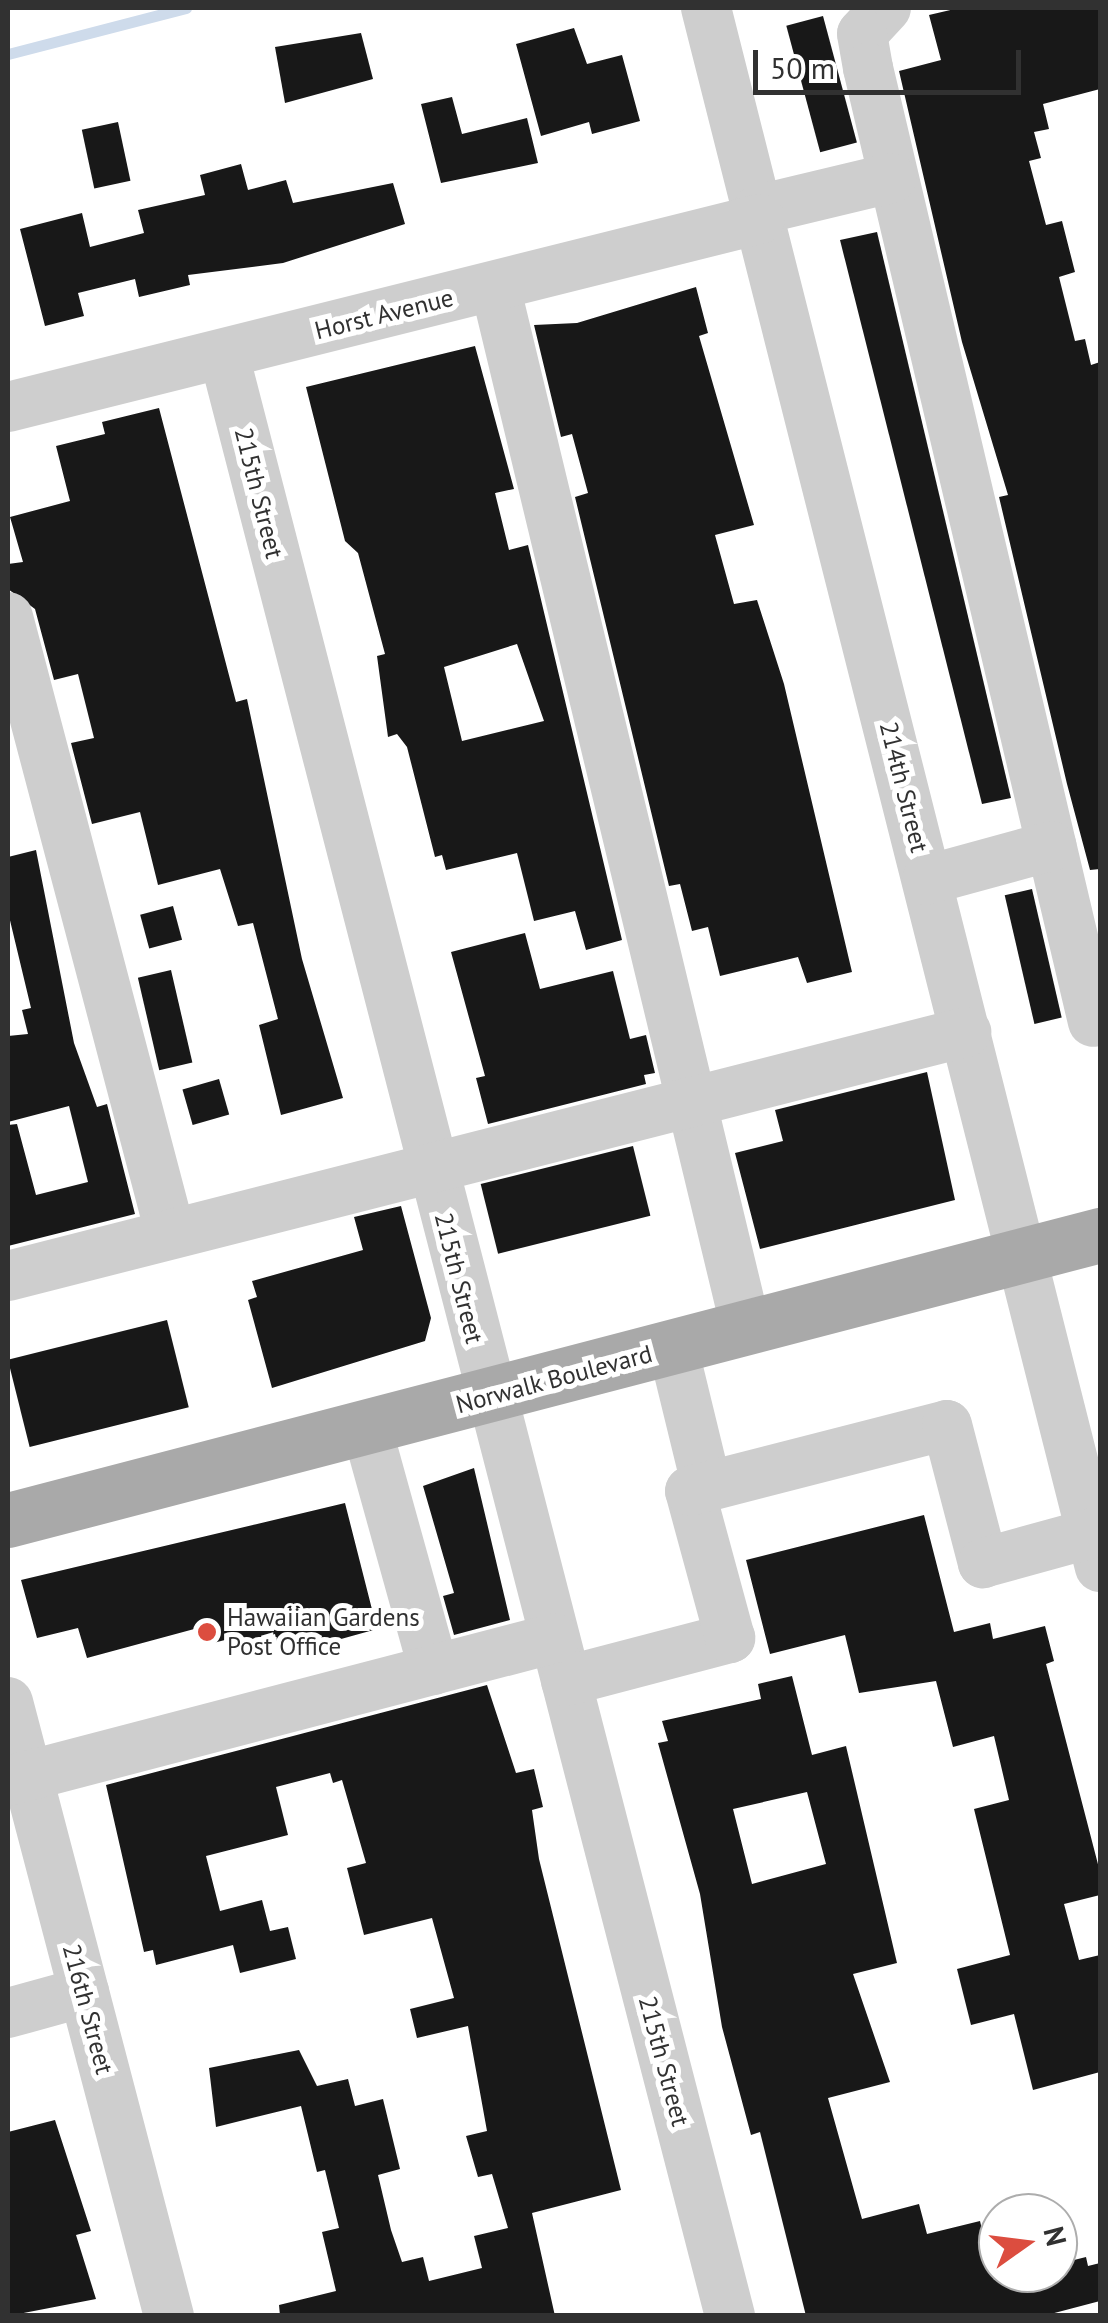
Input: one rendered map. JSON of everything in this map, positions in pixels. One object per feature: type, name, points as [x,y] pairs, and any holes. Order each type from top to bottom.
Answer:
[{"type":"main road","name":"Norwalk Boulevard","points":[[8,1520],[1100,1235]]},
{"type":"street","name":"214th Street","points":[[706,8],[1096,1550]]},
{"type":"street","points":[[886,8],[862,34],[891,178],[1093,1022]]},
{"type":"street","name":"Horst Avenue","points":[[8,407],[494,286],[891,178]]},
{"type":"street","points":[[494,286],[746,1328]]},
{"type":"street","name":"215th Street","points":[[224,355],[489,1397],[730,2316]]},
{"type":"street","points":[[8,617],[170,1232]]},
{"type":"street","points":[[927,880],[1051,846]]},
{"type":"street","points":[[8,1276],[430,1164],[966,1032]]},
{"type":"street","points":[[673,1348],[708,1487]]},
{"type":"street","points":[[17,1778],[434,1670],[560,1660],[730,1638],[690,1491],[948,1425],[983,1564],[1096,1550]]},
{"type":"street","points":[[367,1429],[434,1670]]},
{"type":"street","name":"216th Street","points":[[8,1702],[17,1778],[84,1992],[168,2316]]},
{"type":"street","points":[[8,2013],[84,1992]]},
{"type":"building","points":[[959,8],[1100,8],[1100,89],[1043,104],[1049,129],[1034,132],[1041,158],[1029,161],[1046,225],[1062,221],[1075,272],[1059,277],[1075,341],[1085,339],[1091,365],[1100,362],[1100,869],[1090,870],[1067,784],[999,497],[1008,495],[962,342],[899,71],[941,60],[929,15]]},
{"type":"building","points":[[823,16],[857,143],[820,152],[786,26]]},
{"type":"building","points":[[574,28],[587,64],[622,55],[640,121],[592,134],[589,122],[541,136],[516,44]]},
{"type":"building","points":[[361,33],[373,79],[285,103],[275,47]]},
{"type":"building","points":[[452,97],[462,134],[527,118],[538,163],[441,183],[421,104]]},
{"type":"building","points":[[118,122],[130,181],[94,188],[82,130]]},
{"type":"building","points":[[241,164],[248,190],[286,180],[293,203],[393,183],[405,224],[283,263],[188,275],[190,285],[139,297],[135,279],[78,293],[84,316],[45,326],[20,229],[82,213],[90,247],[144,233],[138,210],[205,195],[200,175]]},
{"type":"building","points":[[877,232],[1011,798],[982,804],[840,240]]},
{"type":"building","points":[[696,287],[708,333],[699,336],[754,525],[715,535],[734,604],[757,600],[784,684],[852,972],[807,983],[798,957],[720,976],[708,927],[692,931],[680,884],[669,886],[575,497],[588,493],[572,434],[561,437],[534,325],[577,323]]},
{"type":"building","points":[[475,346],[514,489],[495,493],[509,550],[528,545],[622,940],[586,950],[575,911],[534,921],[517,853],[446,870],[442,855],[435,857],[407,747],[397,734],[388,737],[377,656],[385,654],[358,553],[345,541],[306,387]],"holes":[[[517,644],[544,721],[462,741],[444,667]]]},
{"type":"building","points":[[159,408],[236,702],[247,699],[302,959],[343,1098],[281,1115],[259,1025],[278,1019],[253,923],[238,926],[220,869],[158,885],[140,812],[92,824],[71,743],[94,738],[78,674],[54,680],[35,609],[8,589],[8,564],[23,562],[10,517],[70,501],[56,446],[105,434],[102,422]]},
{"type":"building","points":[[36,850],[74,1043],[97,1107],[107,1104],[135,1214],[8,1246],[8,1125],[17,1124],[36,1195],[88,1182],[69,1106],[8,1122],[8,1036],[28,1034],[22,1010],[31,1008],[8,912],[8,857]]},
{"type":"building","points":[[1032,889],[1062,1018],[1034,1024],[1005,895]]},
{"type":"building","points":[[173,906],[182,940],[149,949],[140,915]]},
{"type":"building","points":[[525,933],[540,989],[613,971],[630,1039],[646,1035],[655,1073],[644,1075],[646,1084],[488,1124],[476,1078],[485,1076],[451,952]]},
{"type":"building","points":[[171,970],[192,1063],[159,1070],[138,978]]},
{"type":"building","points":[[927,1072],[955,1200],[760,1249],[735,1153],[783,1141],[775,1110]]},
{"type":"building","points":[[219,1079],[229,1115],[193,1125],[182,1089]]},
{"type":"building","points":[[633,1146],[650,1216],[498,1254],[481,1184]]},
{"type":"building","points":[[401,1206],[431,1318],[425,1341],[272,1388],[248,1300],[257,1297],[252,1281],[363,1250],[354,1217]]},
{"type":"building","points":[[167,1320],[189,1407],[30,1447],[8,1360]]},
{"type":"building","points":[[474,1468],[510,1620],[454,1635],[443,1596],[454,1593],[423,1486]]},
{"type":"building","points":[[345,1503],[377,1629],[280,1656],[275,1634],[227,1647],[225,1640],[213,1643],[209,1625],[87,1658],[78,1628],[37,1638],[21,1580]]},
{"type":"building","points":[[924,1515],[954,1632],[990,1623],[993,1639],[1045,1626],[1054,1661],[1046,1664],[1100,1872],[1100,1895],[1064,1904],[1079,1960],[1100,1955],[1100,2072],[1033,2090],[1014,2014],[971,2025],[957,1969],[1010,1955],[974,1809],[1009,1800],[994,1736],[953,1747],[936,1681],[859,1693],[845,1635],[770,1654],[746,1560]]},
{"type":"building","points":[[792,1676],[812,1755],[846,1746],[897,1963],[853,1974],[890,2082],[828,2098],[862,2219],[919,2204],[927,2234],[978,2221],[978,2293],[1078,2293],[1078,2259],[1086,2257],[1088,2266],[1100,2263],[1100,2301],[1043,2316],[806,2316],[760,2132],[751,2135],[722,2027],[700,1894],[658,1743],[668,1741],[662,1721],[761,1699],[758,1684]],"holes":[[[807,1792],[826,1864],[752,1884],[733,1809]]]},
{"type":"building","points":[[487,1685],[516,1773],[534,1769],[543,1807],[532,1810],[539,1859],[621,2190],[532,2213],[555,2316],[280,2316],[279,2305],[336,2291],[322,2232],[339,2228],[325,2170],[317,2172],[301,2106],[216,2127],[209,2068],[299,2050],[317,2086],[348,2079],[355,2106],[383,2099],[400,2169],[378,2175],[391,2230],[402,2262],[423,2257],[429,2281],[482,2268],[474,2236],[508,2228],[492,2174],[478,2177],[466,2136],[487,2131],[468,2026],[417,2038],[410,2009],[454,1998],[432,1918],[364,1935],[347,1868],[366,1863],[342,1780],[333,1783],[330,1773],[276,1787],[288,1835],[206,1856],[220,1911],[262,1900],[270,1931],[288,1927],[296,1959],[240,1973],[233,1945],[156,1965],[153,1950],[144,1952],[106,1785]]},
{"type":"building","points":[[55,2120],[91,2231],[76,2235],[96,2299],[8,2316],[8,2132]]},
{"type":"waterway","points":[[8,54],[186,8]]},
{"type":"place","name":"Hawaiian Gardens Post Office","points":[[207,1632]]}]
